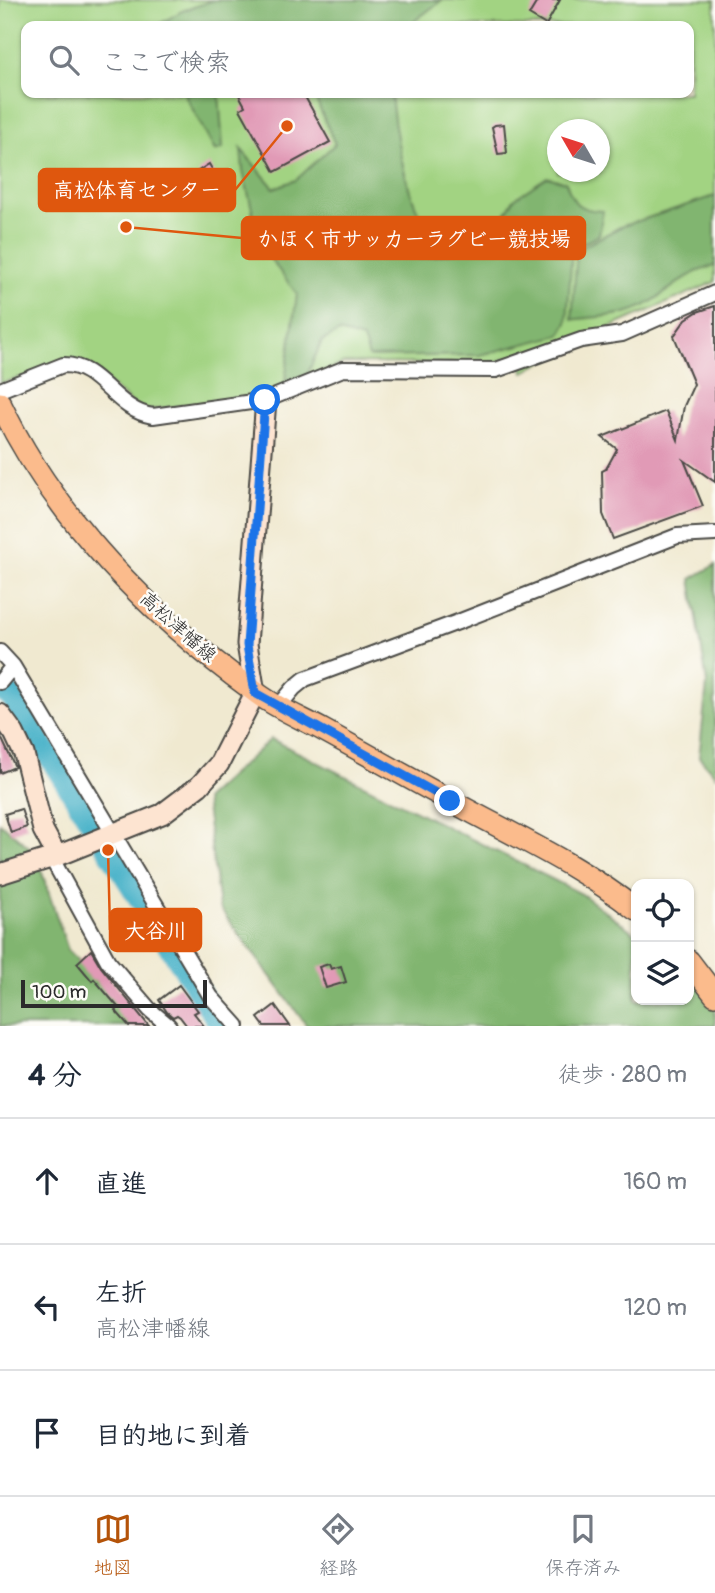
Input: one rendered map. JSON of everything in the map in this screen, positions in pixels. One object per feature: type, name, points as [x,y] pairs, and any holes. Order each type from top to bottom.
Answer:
[{"type":"main road","name":"高松津幡線","points":[[0,403],[12,429],[44,481],[82,530],[174,626],[255,693],[555,857],[617,894],[631,906]]},
{"type":"main road","points":[[694,968],[715,995]]},
{"type":"street","points":[[0,390],[63,365],[73,365],[84,369],[130,409],[153,416],[265,400],[343,369],[496,370],[582,340],[622,334],[715,293]]},
{"type":"street","points":[[0,874],[162,814],[199,786],[219,764],[255,693],[247,645],[265,400]]},
{"type":"street","points":[[279,706],[305,679],[677,536],[715,534]]},
{"type":"street","points":[[0,652],[7,673],[107,835],[211,997],[237,1026]]},
{"type":"street","points":[[0,714],[15,733],[23,754],[43,830],[54,856],[108,961],[150,1010],[169,1026]]},
{"type":"green space","points":[[0,0],[715,0],[715,282],[581,340],[524,372],[518,355],[488,364],[344,363],[275,393],[142,411],[82,362],[0,383]]},
{"type":"green space","points":[[214,0],[442,0],[415,21],[165,21],[182,11]]},
{"type":"green space","points":[[187,98],[219,98],[223,148],[215,151]]},
{"type":"green space","points":[[315,98],[392,98],[401,159],[423,222],[409,243],[420,259],[474,248],[498,227],[514,199],[547,177],[547,182],[566,182],[578,205],[603,211],[599,235],[572,249],[567,323],[560,335],[480,355],[369,357],[363,339],[339,332],[322,341],[307,375],[285,382],[297,294],[272,261],[259,238],[243,171],[241,149],[274,188],[296,180],[335,144]]},
{"type":"green space","points":[[715,196],[715,266],[682,280],[643,307],[610,316],[572,320],[577,250],[620,227]]},
{"type":"green space","points":[[715,565],[715,775],[699,757],[707,684],[691,579]]},
{"type":"green space","points":[[271,739],[582,894],[631,930],[631,1005],[694,1005],[694,977],[715,992],[715,1026],[307,1026],[219,907],[205,799]]},
{"type":"green space","points":[[0,823],[35,852],[68,950],[144,1026],[0,1026]]},
{"type":"building","points":[[538,0],[560,0],[548,21],[539,21],[529,15]]},
{"type":"building","points":[[241,98],[306,98],[330,142],[275,172],[240,109],[245,106]]},
{"type":"building","points":[[504,124],[507,153],[498,154],[492,127]]},
{"type":"building","points":[[209,164],[230,200],[218,207],[198,171]]},
{"type":"building","points":[[715,306],[715,482],[684,460],[703,506],[613,539],[603,514],[602,471],[606,469],[617,449],[602,437],[666,411],[678,440],[684,406],[694,384],[674,336],[686,319]]},
{"type":"building","points":[[0,735],[15,767],[0,773]]},
{"type":"building","points":[[21,809],[27,827],[11,833],[5,814]]},
{"type":"building","points":[[91,950],[101,967],[149,1026],[129,1026],[115,1010],[118,1007],[77,963]]},
{"type":"building","points":[[329,964],[331,969],[341,966],[346,982],[326,988],[319,967]]},
{"type":"building","points":[[179,985],[198,1011],[194,1013],[204,1026],[187,1026],[180,1017],[173,1017],[167,1012],[159,1000]]},
{"type":"building","points":[[275,1005],[290,1026],[264,1026],[258,1018]]},
{"type":"waterway","points":[[0,688],[11,696],[221,1026]]},
{"type":"place","name":"高松体育センター","points":[[287,126]]},
{"type":"place","name":"かほく市サッカーラグビー競技場","points":[[126,227]]},
{"type":"place","name":"大谷川","points":[[108,850]]},
{"type":"route","points":[[265,400],[247,645],[255,693],[450,801]]}]
